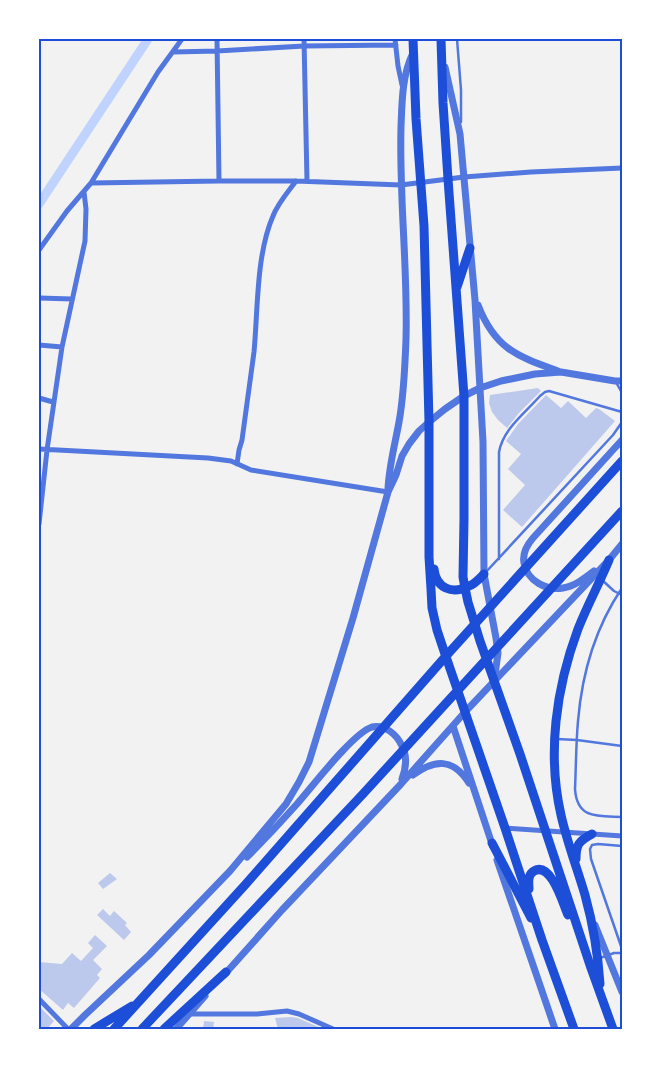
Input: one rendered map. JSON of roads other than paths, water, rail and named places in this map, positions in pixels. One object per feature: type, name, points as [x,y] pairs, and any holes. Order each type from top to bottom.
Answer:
[{"type":"main road","points":[[413,39],[416,119],[424,226],[430,484],[429,557],[432,608],[444,651],[572,1027]]},
{"type":"main road","points":[[441,39],[448,179],[464,396],[463,577],[475,627],[613,1029]]},
{"type":"main road","points":[[456,292],[470,248]]},
{"type":"main road","points":[[114,1029],[245,885],[446,656],[622,461]]},
{"type":"main road","points":[[430,484],[434,506],[435,576],[437,581],[446,588],[458,590],[470,586],[484,574]]},
{"type":"main road","points":[[142,1029],[622,511]]},
{"type":"main road","points":[[600,994],[598,958],[590,915],[565,832],[556,791],[554,770],[558,706],[569,654],[609,560]]},
{"type":"main road","points":[[576,867],[576,851],[578,846],[584,838],[592,834]]},
{"type":"main road","points":[[492,843],[542,940]]},
{"type":"main road","points":[[530,903],[529,876],[533,871],[542,869],[554,882],[591,968]]},
{"type":"main road","points":[[164,1029],[226,972]]},
{"type":"main road","points":[[94,1029],[141,1000]]},
{"type":"street","points":[[39,250],[66,211],[91,183],[158,72],[182,39]]},
{"type":"street","points":[[217,39],[219,181]]},
{"type":"street","points":[[304,39],[307,181]]},
{"type":"street","points":[[173,52],[395,42],[404,90]]},
{"type":"street","points":[[388,492],[390,466],[403,397],[406,346],[406,282],[401,185],[401,136],[404,90],[408,64],[414,49]]},
{"type":"street","points":[[442,54],[460,134],[475,300],[483,442],[484,574],[498,653],[494,682]]},
{"type":"street","points":[[91,183],[307,181],[401,185],[464,177],[622,168]]},
{"type":"street","points":[[237,464],[245,422],[254,352],[262,255],[273,215],[296,181]]},
{"type":"street","points":[[39,524],[39,505],[46,450],[62,347],[85,241],[86,210],[84,192]]},
{"type":"street","points":[[39,298],[72,299]]},
{"type":"street","points":[[475,300],[489,330],[508,349],[520,356],[561,372],[619,381]]},
{"type":"street","points":[[39,345],[62,347]]},
{"type":"street","points":[[39,999],[70,1029],[161,943],[230,871],[286,804],[309,762],[353,618],[388,492],[402,456],[419,431],[445,409],[480,388],[501,380],[561,372]]},
{"type":"street","points":[[39,398],[54,402]]},
{"type":"street","points":[[609,560],[576,583],[566,588],[554,589],[543,586],[528,573],[524,563],[524,554],[526,546],[532,538],[622,440]]},
{"type":"street","points":[[39,449],[208,458],[231,461],[251,470],[388,492]]},
{"type":"street","points":[[176,1029],[282,910],[622,544]]},
{"type":"street","points":[[230,871],[248,857],[278,825],[341,752],[371,728],[380,726],[387,729],[402,744],[406,753],[406,763],[401,784]]},
{"type":"street","points":[[452,726],[555,1029]]},
{"type":"street","points":[[401,784],[423,768],[438,763],[446,764],[460,771],[475,793]]},
{"type":"street","points":[[505,828],[622,836]]},
{"type":"street","points":[[590,915],[622,992]]},
{"type":"street","points":[[189,1014],[257,1014],[287,1011],[299,1014],[332,1029]]},
{"type":"lane","points":[[457,39],[461,90],[460,134]]},
{"type":"lane","points":[[619,381],[622,393]]},
{"type":"lane","points":[[499,559],[499,452],[500,444],[509,430],[540,396],[549,391],[622,412]]},
{"type":"lane","points":[[484,574],[613,435],[622,422]]},
{"type":"lane","points":[[601,579],[618,594],[622,595]]},
{"type":"lane","points":[[622,588],[599,631],[588,659],[580,702],[576,789],[576,798],[582,810],[590,814],[622,817]]},
{"type":"lane","points":[[555,739],[622,746]]},
{"type":"lane","points":[[622,846],[598,844],[592,845],[590,849],[591,859],[622,949]]},
{"type":"lane","points":[[598,958],[614,953],[622,953]]},
{"type":"waterway","points":[[39,204],[148,39]]}]
